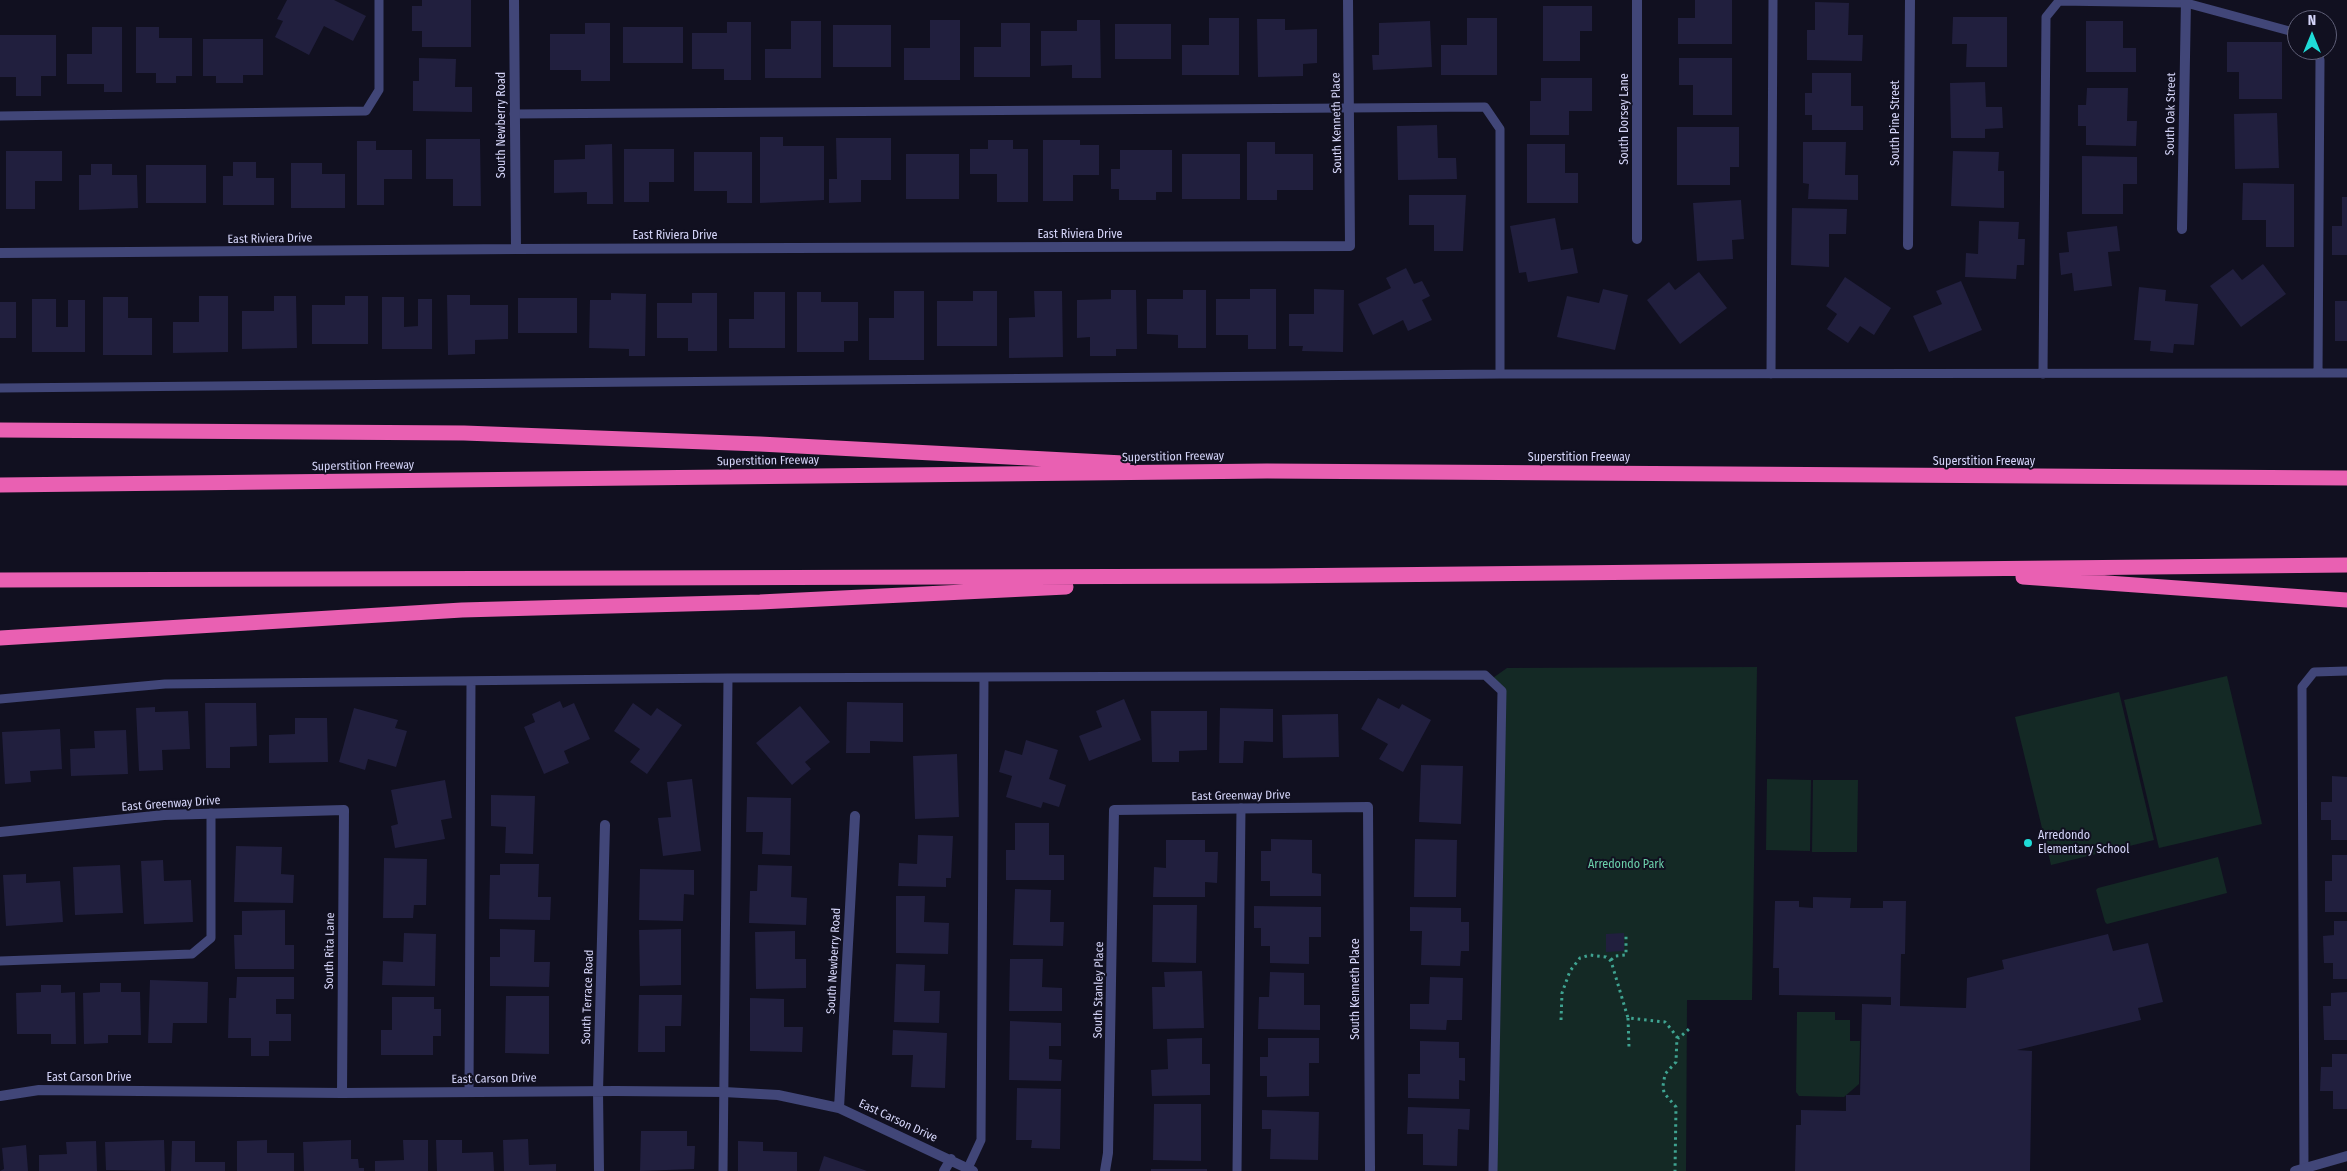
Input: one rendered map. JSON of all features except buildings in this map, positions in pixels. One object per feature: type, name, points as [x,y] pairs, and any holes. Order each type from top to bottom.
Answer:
[{"type":"highway","points":[[0,430],[484,433],[760,444],[1267,471]]},
{"type":"highway","points":[[2242,479],[2347,468]]},
{"type":"highway","name":"Superstition Freeway","points":[[0,485],[1267,471],[2242,479],[2347,478]]},
{"type":"highway","points":[[0,580],[1270,576],[2347,565]]},
{"type":"highway","points":[[1912,569],[2347,600]]},
{"type":"highway","points":[[0,638],[462,610],[760,602],[1270,576]]},
{"type":"street","name":"South Newberry Road","points":[[514,0],[516,249]]},
{"type":"street","name":"South Kenneth Place","points":[[1348,0],[1350,246]]},
{"type":"street","name":"South Dorsey Lane","points":[[1637,0],[1637,239]]},
{"type":"street","name":"South Pine Street","points":[[1908,245],[1910,0]]},
{"type":"street","name":"South Oak Street","points":[[2182,229],[2186,1]]},
{"type":"street","name":"East Riviera Drive","points":[[0,253],[1350,246]]},
{"type":"street","name":"South Kenneth Place","points":[[1368,807],[1370,1171]]},
{"type":"street","name":"East Greenway Drive","points":[[1114,810],[1368,807]]},
{"type":"street","name":"East Greenway Drive","points":[[0,832],[164,814],[344,810]]},
{"type":"street","name":"South Rita Lane","points":[[342,1093],[344,810]]},
{"type":"street","name":"South Stanley Place","points":[[1105,1171],[1108,1153],[1114,810]]},
{"type":"street","name":"South Newberry Road","points":[[839,1108],[855,816]]},
{"type":"street","name":"South Terrace Road","points":[[599,1171],[598,1091],[605,825]]},
{"type":"street","name":"East Carson Drive","points":[[0,1096],[39,1090],[342,1093],[724,1092],[778,1096],[839,1108],[971,1169]]},
{"type":"street","points":[[2301,1170],[2347,1156]]},
{"type":"street","points":[[944,1171],[951,1159]]},
{"type":"lane","points":[[0,116],[366,111],[379,90],[378,0]]},
{"type":"lane","points":[[1771,374],[1773,0]]},
{"type":"lane","points":[[2043,374],[2046,17],[2059,1],[2186,1],[2287,31]]},
{"type":"lane","points":[[2318,374],[2320,60]]},
{"type":"lane","points":[[514,114],[1485,107],[1500,129],[1500,374]]},
{"type":"lane","points":[[0,388],[1500,374],[2347,374]]},
{"type":"lane","points":[[2301,1170],[2302,687],[2314,672],[2347,672]]},
{"type":"lane","points":[[0,699],[166,684],[728,678],[1485,675],[1502,691],[1493,1171]]},
{"type":"lane","points":[[971,1169],[981,1140],[984,677]]},
{"type":"lane","points":[[723,1171],[728,678]]},
{"type":"lane","points":[[469,1092],[471,681]]},
{"type":"lane","points":[[1237,1171],[1240,808]]},
{"type":"lane","points":[[0,961],[192,954],[211,938],[211,813]]},
{"type":"path","points":[[1611,961],[1614,956],[1626,955],[1626,933]]},
{"type":"path","points":[[1561,1020],[1562,993],[1574,964],[1580,958],[1590,955],[1606,957],[1611,961],[1628,1018],[1629,1047]]},
{"type":"path","points":[[1628,1018],[1664,1022],[1677,1037],[1676,1062],[1665,1074],[1663,1086],[1664,1094],[1676,1107],[1675,1171]]},
{"type":"path","points":[[1677,1037],[1679,1038],[1689,1029]]},
{"type":"green space","name":"Arredondo Park","points":[[1757,667],[1752,1000],[1687,1000],[1686,1171],[1493,1171],[1502,691],[1490,680],[1507,668]]},
{"type":"green space","points":[[2227,676],[2262,824],[2159,848],[2124,700]]},
{"type":"green space","points":[[2119,692],[2154,840],[2051,865],[2015,717]]},
{"type":"green space","points":[[1767,779],[1811,780],[1810,851],[1766,850]]},
{"type":"green space","points":[[1813,780],[1858,780],[1857,852],[1812,852]]},
{"type":"green space","points":[[2218,857],[2227,893],[2107,924],[2105,922],[2096,890],[2098,888]]},
{"type":"green space","points":[[1797,1012],[1835,1012],[1835,1020],[1850,1020],[1850,1041],[1860,1041],[1859,1084],[1844,1097],[1799,1096],[1796,1092]]},
{"type":"place","name":"Arredondo Elementary School","points":[[2028,843]]}]
